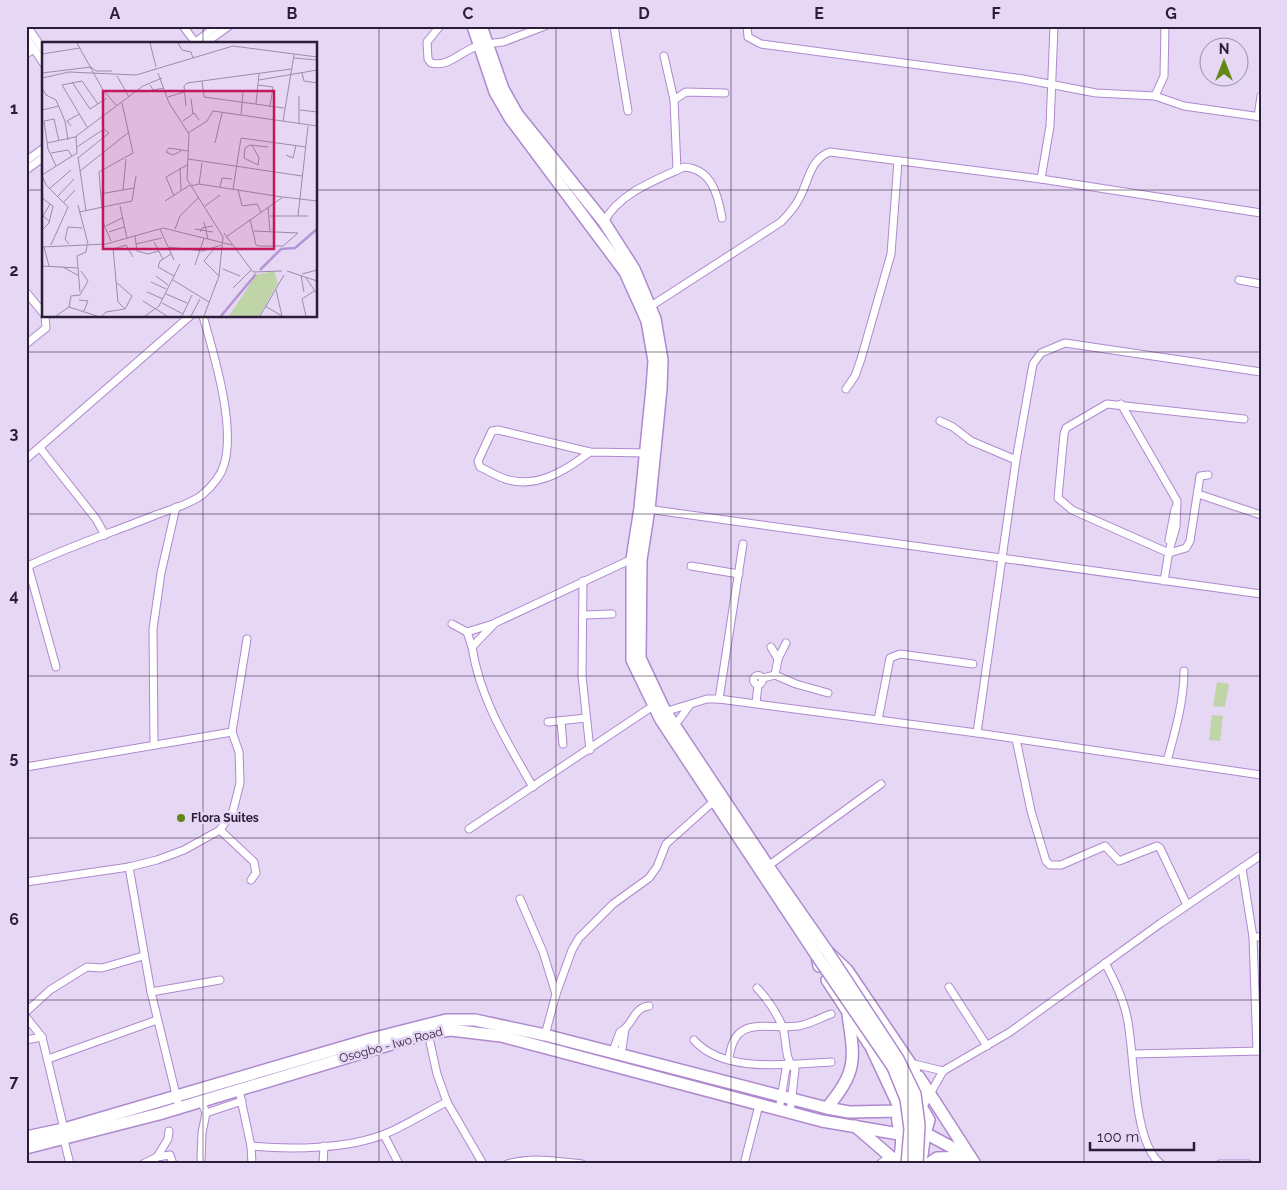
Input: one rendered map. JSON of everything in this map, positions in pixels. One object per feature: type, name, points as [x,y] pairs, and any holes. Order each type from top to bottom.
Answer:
[{"type":"main road","points":[[473,26],[517,114],[604,222],[634,270],[662,360],[644,508],[632,559],[632,660],[659,711],[768,866],[893,1067],[906,1099],[910,1129],[899,1161]]},
{"type":"main road","points":[[482,26],[482,45],[495,92],[510,118],[625,272],[647,309],[646,321],[654,361],[646,453],[641,560],[640,658],[659,711]]},
{"type":"main road","points":[[671,727],[714,801],[898,1060],[915,1094],[920,1124],[922,1163]]},
{"type":"main road","points":[[822,953],[819,967],[871,1047],[900,1111],[896,1122],[901,1133],[899,1161]]},
{"type":"main road","points":[[822,953],[847,970],[940,1108],[973,1161]]},
{"type":"main road","points":[[827,1108],[845,1085],[853,1063],[847,1011]]},
{"type":"main road","name":"Osogbo - Iwo Road","points":[[26,1148],[434,1021],[475,1020],[545,1035],[827,1108],[848,1112],[900,1111]]},
{"type":"main road","name":"Osogbo - Iwo Road","points":[[178,1102],[240,1096],[428,1033],[451,1030],[501,1036],[822,1121],[901,1133]]},
{"type":"main road","points":[[912,1066],[922,1108],[929,1120],[925,1133],[922,1163]]},
{"type":"main road","points":[[900,1111],[913,1105],[922,1108],[940,1108]]},
{"type":"main road","points":[[855,1126],[899,1161]]},
{"type":"main road","points":[[901,1133],[913,1138],[925,1133]]},
{"type":"main road","points":[[925,1133],[973,1161]]},
{"type":"main road","name":"Osogbo - Iwo Road","points":[[26,1137],[64,1135]]},
{"type":"main road","points":[[899,1161],[913,1154],[922,1163]]},
{"type":"main road","points":[[922,1163],[937,1158],[973,1161]]},
{"type":"street","points":[[27,26],[42,48]]},
{"type":"street","points":[[183,26],[193,42]]},
{"type":"street","points":[[195,42],[217,26]]},
{"type":"street","points":[[207,42],[229,26]]},
{"type":"street","points":[[440,26],[428,42],[428,59],[431,63],[446,63],[471,48],[503,42],[545,26]]},
{"type":"street","points":[[614,26],[628,111]]},
{"type":"street","points":[[747,26],[748,37],[761,44],[1051,84],[1096,93],[1155,96],[1184,106],[1259,117],[1261,96]]},
{"type":"street","points":[[1041,179],[1050,126],[1054,26]]},
{"type":"street","points":[[1155,96],[1164,76],[1165,26]]},
{"type":"street","points":[[26,37],[42,61]]},
{"type":"street","points":[[26,54],[34,49]]},
{"type":"street","points":[[664,56],[674,100],[678,170]]},
{"type":"street","points":[[674,100],[686,92],[726,93]]},
{"type":"street","points":[[26,161],[42,149]]},
{"type":"street","points":[[647,309],[781,222],[791,212],[814,163],[824,154],[837,152],[1041,179],[1261,213]]},
{"type":"street","points":[[26,170],[42,158]]},
{"type":"street","points":[[846,389],[855,376],[861,359],[891,254],[898,161]]},
{"type":"street","points":[[604,222],[609,212],[652,180],[678,170],[690,168],[704,174],[713,183],[722,218]]},
{"type":"street","points":[[1239,280],[1261,284]]},
{"type":"street","points":[[26,292],[42,312]]},
{"type":"street","points":[[26,344],[46,328],[44,318]]},
{"type":"street","points":[[26,459],[189,318],[204,319],[221,386],[227,445],[224,466],[214,482],[201,496],[27,566],[56,667]]},
{"type":"street","points":[[977,733],[1016,460],[1033,364],[1041,353],[1066,343],[1261,372]]},
{"type":"street","points":[[1208,475],[1200,476],[1190,541],[1186,548],[1169,552],[1072,510],[1058,498],[1066,428],[1107,404],[1121,404],[1244,420]]},
{"type":"street","points":[[1121,404],[1178,501],[1176,527],[1164,581]]},
{"type":"street","points":[[940,420],[971,441],[1016,460]]},
{"type":"street","points":[[590,452],[566,471],[528,482],[508,480],[480,467],[478,461],[494,430],[590,452],[646,453]]},
{"type":"street","points":[[40,448],[96,518],[105,535]]},
{"type":"street","points":[[1198,494],[1261,515]]},
{"type":"street","points":[[154,745],[153,629],[161,573],[176,507]]},
{"type":"street","points":[[644,508],[1261,594]]},
{"type":"street","points":[[719,698],[743,544]]},
{"type":"street","points":[[467,632],[495,623],[632,559]]},
{"type":"street","points":[[691,566],[739,574]]},
{"type":"street","points":[[583,581],[582,676],[590,750]]},
{"type":"street","points":[[583,615],[612,614]]},
{"type":"street","points":[[472,647],[495,623]]},
{"type":"street","points":[[452,624],[467,632],[472,647],[476,672],[485,697],[533,787]]},
{"type":"street","points":[[26,882],[129,867],[157,860],[184,850],[220,830],[233,811],[240,783],[239,752],[232,732],[247,639]]},
{"type":"street","points":[[775,675],[778,659],[786,643]]},
{"type":"street","points":[[771,647],[778,659]]},
{"type":"street","points":[[878,720],[890,658],[892,656],[900,654],[973,664]]},
{"type":"street","points":[[1167,761],[1175,732],[1184,684],[1184,671]]},
{"type":"street","points":[[756,703],[760,682],[775,675],[796,684],[828,693]]},
{"type":"street","points":[[469,829],[590,750],[659,711],[719,698],[977,733],[1261,775]]},
{"type":"street","points":[[671,727],[689,706]]},
{"type":"street","points":[[548,722],[586,718]]},
{"type":"street","points":[[561,722],[563,744]]},
{"type":"street","points":[[26,768],[232,732]]},
{"type":"street","points":[[1016,739],[1031,811],[1046,861],[1050,865],[1061,865],[1105,846],[1116,858],[1123,860],[1157,846],[1160,848],[1187,905]]},
{"type":"street","points":[[768,866],[881,784]]},
{"type":"street","points":[[545,1035],[556,994],[572,950],[579,938],[614,904],[649,878],[657,867],[666,844],[714,801]]},
{"type":"street","points":[[220,830],[254,862],[256,873],[251,880]]},
{"type":"street","points":[[922,1108],[943,1071],[987,1046],[1048,1006],[1187,905],[1261,855]]},
{"type":"street","points":[[129,867],[143,956],[178,1102]]},
{"type":"street","points":[[1134,1054],[1259,1051],[1257,937],[1242,868]]},
{"type":"street","points":[[520,899],[540,944],[556,994]]},
{"type":"street","points":[[26,1012],[50,990],[87,967],[102,968],[143,956]]},
{"type":"street","points":[[1105,964],[1122,998],[1134,1054],[1132,1071],[1136,1102],[1150,1155],[1161,1164]]},
{"type":"street","points":[[151,992],[220,980]]},
{"type":"street","points":[[949,987],[987,1046]]},
{"type":"street","points":[[757,988],[774,1009],[782,1027],[790,1064],[795,1069],[785,1112]]},
{"type":"street","points":[[616,1054],[625,1030],[636,1012],[649,1006]]},
{"type":"street","points":[[728,1059],[732,1042],[743,1029],[757,1026],[800,1026],[831,1014]]},
{"type":"street","points":[[26,1018],[42,1037],[70,1164]]},
{"type":"street","points":[[48,1059],[158,1020]]},
{"type":"street","points":[[428,1033],[437,1074],[447,1102],[483,1164]]},
{"type":"street","points":[[26,1040],[42,1037]]},
{"type":"street","points":[[694,1040],[711,1055],[728,1059],[769,1065],[831,1062]]},
{"type":"street","points":[[785,1112],[787,1099],[786,1069],[790,1064]]},
{"type":"street","points":[[912,1066],[943,1071]]},
{"type":"street","points":[[206,1113],[240,1096],[251,1146],[252,1164]]},
{"type":"street","points":[[201,1100],[206,1113],[202,1132],[201,1159]]},
{"type":"street","points":[[251,1146],[296,1149],[384,1135],[447,1102]]},
{"type":"street","points":[[744,1164],[759,1105]]},
{"type":"street","points":[[158,1157],[168,1139],[169,1131]]},
{"type":"street","points":[[384,1135],[399,1164]]},
{"type":"street","points":[[323,1164],[324,1146]]},
{"type":"street","points":[[143,1164],[158,1157],[170,1155],[173,1164]]},
{"type":"street","points":[[508,1164],[528,1159],[543,1159],[582,1164]]},
{"type":"street","points":[[880,1164],[899,1161]]},
{"type":"street","points":[[1220,1164],[1248,1164]]},
{"type":"green space","points":[[1217,682],[1229,684],[1225,707],[1213,706]]},
{"type":"green space","points":[[1212,715],[1223,716],[1220,741],[1209,740]]},
{"type":"place","name":"Flora Suites","points":[[181,818]]}]
